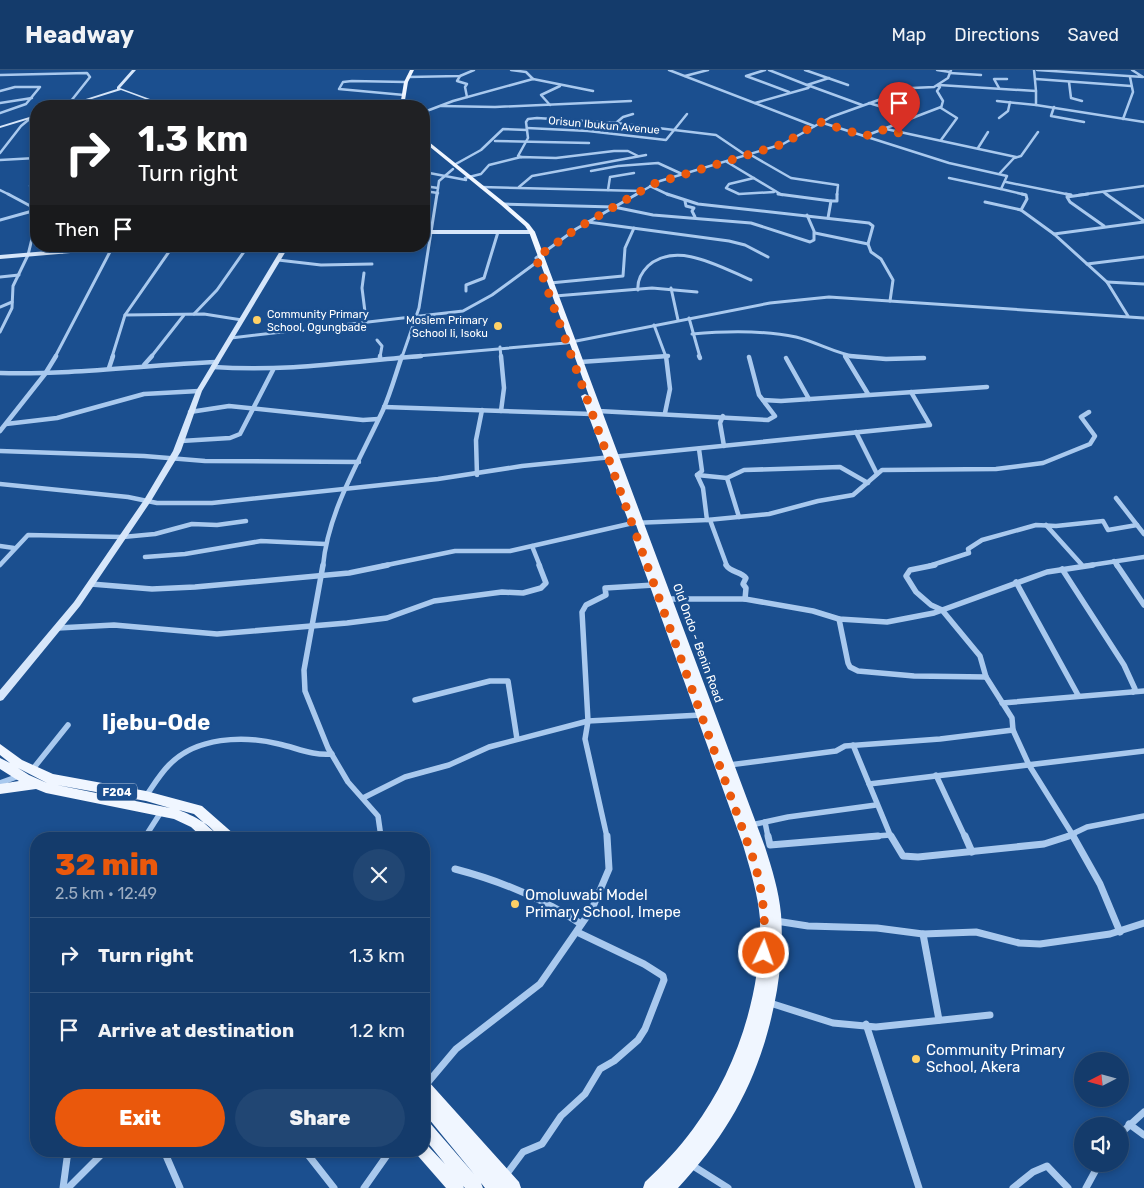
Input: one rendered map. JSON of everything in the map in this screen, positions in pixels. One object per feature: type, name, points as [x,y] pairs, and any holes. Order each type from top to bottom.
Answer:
[{"type":"main road","points":[[403,100],[407,79],[412,70]]},
{"type":"main road","name":"Old Ondo - Benin Road","points":[[430,146],[527,231]]},
{"type":"main road","name":"Old Ondo - Benin Road","points":[[430,150],[453,167]]},
{"type":"main road","name":"Old Ondo - Benin Road","points":[[467,179],[482,186],[503,204],[527,231],[595,412],[616,456],[636,523],[702,709],[728,766],[750,826],[760,847],[767,876],[775,921],[773,967],[761,1035],[736,1099],[705,1148],[651,1188]]},
{"type":"main road","name":"Old Ondo - Benin Road","points":[[538,259],[555,296],[569,342],[580,362],[607,458],[636,523],[660,587],[762,892],[766,932],[761,981],[742,1053],[714,1111],[686,1162],[667,1188]]},
{"type":"main road","name":"F204","points":[[0,749],[32,770],[66,783],[146,796],[198,810],[223,832]]},
{"type":"main road","name":"F204","points":[[0,763],[19,776],[60,792],[162,811],[195,823],[205,832]]},
{"type":"main road","points":[[0,789],[37,784]]},
{"type":"main road","points":[[430,1094],[504,1184]]},
{"type":"main road","points":[[430,1109],[454,1139],[504,1184]]},
{"type":"main road","points":[[430,1134],[476,1188]]},
{"type":"main road","points":[[428,1157],[456,1188]]},
{"type":"street","points":[[85,100],[119,89],[134,70]]},
{"type":"street","points":[[404,95],[339,88],[343,82],[365,79],[377,79],[377,82],[381,83],[407,79],[460,76],[474,70]]},
{"type":"street","points":[[511,70],[526,72],[533,80]]},
{"type":"street","points":[[668,70],[814,126]]},
{"type":"street","points":[[684,77],[708,70]]},
{"type":"street","points":[[765,70],[746,76],[789,92]]},
{"type":"street","points":[[769,70],[863,106]]},
{"type":"street","points":[[805,70],[848,85]]},
{"type":"street","points":[[937,70],[981,75]]},
{"type":"street","points":[[1036,105],[1036,70],[1143,77],[1132,70]]},
{"type":"street","points":[[941,107],[943,101],[937,91],[940,88],[938,85],[950,72]]},
{"type":"street","points":[[0,75],[87,73],[90,76],[72,100]]},
{"type":"street","points":[[460,76],[457,81],[467,84],[465,92],[468,97]]},
{"type":"street","points":[[1123,118],[1133,92],[1130,77]]},
{"type":"street","points":[[754,103],[829,78]]},
{"type":"street","points":[[999,88],[994,78],[1007,79]]},
{"type":"street","points":[[1036,79],[1131,86]]},
{"type":"street","points":[[430,110],[468,97],[533,80],[593,91]]},
{"type":"street","points":[[1069,82],[1071,98],[1082,100]]},
{"type":"street","points":[[550,104],[541,95],[562,85]]},
{"type":"street","points":[[231,338],[366,320],[449,314],[474,306],[587,222],[650,186],[682,174],[727,162],[790,141],[820,122],[912,88],[938,85],[1036,91]]},
{"type":"street","points":[[0,91],[15,87],[40,87],[23,106],[0,113]]},
{"type":"street","points":[[119,89],[146,100]]},
{"type":"street","points":[[119,89],[151,100]]},
{"type":"street","points":[[0,103],[15,99],[32,98]]},
{"type":"street","points":[[441,106],[632,101]]},
{"type":"street","points":[[997,101],[1054,107],[1144,122]]},
{"type":"street","points":[[999,118],[1008,111],[1010,102]]},
{"type":"street","points":[[869,103],[916,117]]},
{"type":"street","points":[[865,136],[941,107]]},
{"type":"street","points":[[941,107],[957,118],[941,140]]},
{"type":"street","points":[[1054,107],[1052,116],[1084,122]]},
{"type":"street","points":[[932,110],[946,111]]},
{"type":"street","points":[[616,123],[623,117],[633,114]]},
{"type":"street","points":[[676,130],[687,114]]},
{"type":"street","points":[[0,127],[30,117]]},
{"type":"street","points":[[521,157],[518,156],[526,142],[526,122],[531,118],[616,123],[719,135],[749,155],[791,178],[838,185],[837,201],[782,195],[774,192],[727,162]]},
{"type":"street","points":[[0,153],[21,126],[30,119]]},
{"type":"street","points":[[820,122],[949,163],[1000,173],[1008,177],[1001,189]]},
{"type":"street","points":[[9,124],[21,126]]},
{"type":"street","name":"Orisun Ibukun Avenue","points":[[494,141],[503,129],[588,131],[666,140],[676,130]]},
{"type":"street","points":[[886,129],[1016,156],[1021,156],[1038,132]]},
{"type":"street","points":[[978,148],[988,132]]},
{"type":"street","points":[[430,246],[440,179],[453,167],[494,141],[589,143]]},
{"type":"street","points":[[430,173],[467,179],[481,174],[489,165],[521,157],[556,158],[614,151],[628,151],[638,156]]},
{"type":"street","points":[[519,187],[532,176],[646,155]]},
{"type":"street","points":[[1000,173],[1016,156]]},
{"type":"street","points":[[0,160],[30,158]]},
{"type":"street","points":[[591,171],[627,165],[658,163],[682,174]]},
{"type":"street","points":[[608,190],[610,177],[634,173]]},
{"type":"street","points":[[754,178],[729,184],[726,188],[739,194],[774,192]]},
{"type":"street","points":[[949,178],[1026,196],[1027,199],[1021,210]]},
{"type":"street","points":[[1006,182],[1072,195],[1144,186]]},
{"type":"street","points":[[482,186],[641,191]]},
{"type":"street","points":[[650,186],[685,202],[869,223],[873,227],[868,244],[871,252],[881,259],[893,280],[890,301]]},
{"type":"street","points":[[430,188],[438,190]]},
{"type":"street","points":[[0,190],[30,206]]},
{"type":"street","points":[[430,191],[438,190]]},
{"type":"street","points":[[1103,192],[1144,221]]},
{"type":"street","points":[[1072,195],[1067,198],[1070,202],[1104,226]]},
{"type":"street","points":[[828,218],[831,201]]},
{"type":"street","points":[[685,202],[686,206],[694,208],[692,211],[696,217]]},
{"type":"street","points":[[985,202],[1021,210],[1054,234],[1106,282],[1128,316]]},
{"type":"street","points":[[503,204],[614,207],[653,215],[696,217],[759,224],[807,242],[813,242],[814,234],[806,215]]},
{"type":"street","points":[[0,220],[30,211]]},
{"type":"street","points":[[1054,234],[1144,221]]},
{"type":"street","points":[[587,222],[729,241],[745,245],[768,257]]},
{"type":"street","points":[[550,283],[623,276],[625,248],[634,228]]},
{"type":"street","points":[[432,232],[527,231]]},
{"type":"street","points":[[466,291],[466,285],[484,278],[495,232]]},
{"type":"street","points":[[814,234],[868,244]]},
{"type":"street","points":[[0,332],[2,324],[12,308],[13,286],[30,247]]},
{"type":"street","points":[[0,257],[46,252]]},
{"type":"street","points":[[0,431],[44,374],[77,319],[110,252]]},
{"type":"street","points":[[109,368],[125,315],[170,252]]},
{"type":"street","points":[[194,314],[217,290],[244,252]]},
{"type":"street","points":[[1,698],[91,584],[146,501],[173,458],[199,391],[282,252]]},
{"type":"street","points":[[380,832],[378,816],[348,782],[332,754],[309,702],[303,681],[322,576],[325,544],[345,489],[384,407],[424,288],[429,252]]},
{"type":"street","points":[[638,290],[637,282],[640,274],[668,255],[701,259],[751,280]]},
{"type":"street","points":[[1087,264],[1144,258]]},
{"type":"street","points":[[279,259],[321,265],[372,264]]},
{"type":"street","points":[[364,273],[362,288],[366,320]]},
{"type":"street","points":[[0,277],[18,275]]},
{"type":"street","points":[[1106,282],[1144,284]]},
{"type":"street","points":[[671,288],[678,320]]},
{"type":"street","points":[[555,296],[671,288],[697,292]]},
{"type":"street","points":[[0,373],[44,374],[144,364],[215,365],[273,370],[380,358],[569,342],[689,318],[796,300],[829,298],[1144,318]]},
{"type":"street","points":[[0,308],[12,302]]},
{"type":"street","points":[[0,308],[12,308]]},
{"type":"street","points":[[125,315],[194,314],[242,320]]},
{"type":"street","points":[[144,364],[184,315]]},
{"type":"street","points":[[689,318],[700,358]]},
{"type":"street","points":[[654,325],[668,356],[670,386],[665,413]]},
{"type":"street","points":[[692,334],[738,332],[786,336],[808,340],[845,355],[873,358],[924,358]]},
{"type":"street","points":[[377,340],[382,346],[380,358]]},
{"type":"street","points":[[500,347],[504,388],[501,411]]},
{"type":"street","points":[[845,355],[851,370],[858,376],[868,394]]},
{"type":"street","points":[[580,362],[668,356]]},
{"type":"street","points":[[384,407],[501,411],[665,413],[757,420],[775,417],[753,386],[748,357]]},
{"type":"street","points":[[786,358],[809,399]]},
{"type":"street","points":[[181,441],[235,437],[240,434],[252,408],[267,385],[273,370]]},
{"type":"street","points":[[763,400],[809,399],[987,387]]},
{"type":"street","points":[[6,424],[57,418],[90,410],[116,400],[144,394],[199,391]]},
{"type":"street","points":[[0,484],[75,490],[157,503],[195,504],[345,489],[476,475],[522,466],[930,425],[911,392]]},
{"type":"street","points":[[190,412],[229,406],[363,420],[378,418]]},
{"type":"street","points":[[476,475],[476,440],[482,410]]},
{"type":"street","points":[[91,584],[169,588],[322,576],[350,573],[456,551],[510,550],[636,523],[709,520],[769,514],[818,501],[853,495],[877,474],[891,469],[938,467],[996,469],[1043,463],[1051,458],[1090,444],[1094,433],[1081,418],[1089,412]]},
{"type":"street","points":[[723,416],[720,423],[724,446]]},
{"type":"street","points":[[856,432],[877,474]]},
{"type":"street","points":[[697,475],[702,471],[700,449]]},
{"type":"street","points":[[0,451],[173,458],[188,461],[313,460],[359,462]]},
{"type":"street","points":[[697,475],[727,478],[744,470],[840,467],[868,483]]},
{"type":"street","points":[[697,475],[703,488],[709,520],[726,566],[732,572],[744,574],[746,578],[743,584],[746,588],[745,599]]},
{"type":"street","points":[[727,478],[739,517]]},
{"type":"street","points":[[1116,498],[1144,534]]},
{"type":"street","points":[[0,565],[28,535],[123,537],[155,534],[192,524],[217,525],[246,521]]},
{"type":"street","points":[[1120,932],[1100,884],[1062,816],[1029,765],[1013,730],[1012,718],[986,678],[976,650],[942,610],[933,608],[915,590],[907,579],[907,572],[969,554],[968,549],[982,540],[1036,525],[1079,524],[1102,521],[1108,530],[1136,525]]},
{"type":"street","points":[[1046,525],[1082,566]]},
{"type":"street","points":[[145,557],[185,554],[261,542],[325,544]]},
{"type":"street","points":[[0,546],[14,548]]},
{"type":"street","points":[[58,628],[114,625],[217,634],[387,618],[434,600],[502,592],[523,594],[541,588],[546,583],[532,546]]},
{"type":"street","points":[[430,1080],[456,1049],[540,984],[592,909],[603,887],[609,869],[609,856],[601,799],[585,739],[588,721],[581,621],[583,608],[589,602],[602,599],[606,595],[605,588],[660,587],[813,611],[839,619],[887,622],[918,617],[942,610],[1034,575],[1144,557]]},
{"type":"street","points":[[1114,561],[1144,605]]},
{"type":"street","points":[[1062,569],[1124,666],[1136,688],[1133,692]]},
{"type":"street","points":[[1016,582],[1079,695],[1072,695]]},
{"type":"street","points":[[839,619],[848,664],[855,671],[893,676],[986,678]]},
{"type":"street","points":[[415,700],[490,681],[508,681],[517,739]]},
{"type":"street","points":[[1002,703],[1029,698],[1144,691]]},
{"type":"street","points":[[363,798],[405,777],[449,765],[489,747],[517,739],[588,721],[702,709]]},
{"type":"street","points":[[32,770],[68,725]]},
{"type":"street","points":[[728,766],[836,751],[852,745],[940,739],[1013,730]]},
{"type":"street","points":[[146,796],[173,760],[202,744],[257,741],[288,746],[316,756],[332,754]]},
{"type":"street","points":[[852,745],[876,805],[890,835],[903,856],[918,857],[1044,844],[1072,836],[1077,830],[1087,827],[1144,816]]},
{"type":"street","points":[[869,784],[936,775],[968,774],[1144,751]]},
{"type":"street","points":[[936,775],[972,852]]},
{"type":"street","points":[[0,783],[19,776]]},
{"type":"street","points":[[750,826],[876,805]]},
{"type":"street","points":[[148,832],[162,811]]},
{"type":"street","points":[[765,822],[770,845],[890,835]]},
{"type":"street","points":[[455,869],[515,885],[539,896],[581,924]]},
{"type":"street","points":[[775,921],[808,926],[877,928],[923,934],[976,932],[1019,943],[1040,944],[1120,932],[1144,924]]},
{"type":"street","points":[[504,1184],[523,1152],[542,1144],[561,1116],[585,1094],[600,1069],[614,1061],[638,1040],[645,1029],[664,980],[663,976],[644,964],[577,932]]},
{"type":"street","points":[[923,934],[939,1020]]},
{"type":"street","points":[[767,1002],[833,1023],[866,1024],[876,1027],[900,1026],[990,1015]]},
{"type":"street","points":[[866,1024],[919,1188]]},
{"type":"street","points":[[1144,1112],[1129,1124],[1144,1135]]},
{"type":"street","points":[[63,1188],[67,1157]]},
{"type":"street","points":[[68,1188],[99,1157]]},
{"type":"street","points":[[167,1157],[180,1188]]},
{"type":"street","points":[[310,1157],[334,1188]]},
{"type":"street","points":[[364,1188],[386,1157]]},
{"type":"street","points":[[686,1162],[728,1188]]},
{"type":"street","points":[[1013,1188],[1033,1172],[1047,1166],[1068,1188]]},
{"type":"street","points":[[1086,1188],[1095,1172]]},
{"type":"place","name":"Community Primary School, Ogungbade","points":[[257,320]]},
{"type":"place","name":"Moslem Primary School Ii, Isoku","points":[[498,326]]},
{"type":"place","name":"Omoluwabi Model Primary School, Imepe","points":[[515,904]]},
{"type":"place","name":"Community Primary School, Akera","points":[[916,1059]]},
{"type":"district","name":"Ijebu-Ode","points":[[156,722]]},
{"type":"route","points":[[764,953],[766,918],[762,892],[753,858],[536,258],[576,229],[653,184],[751,155],[794,140],[820,122],[865,136],[886,129],[899,133]]}]
